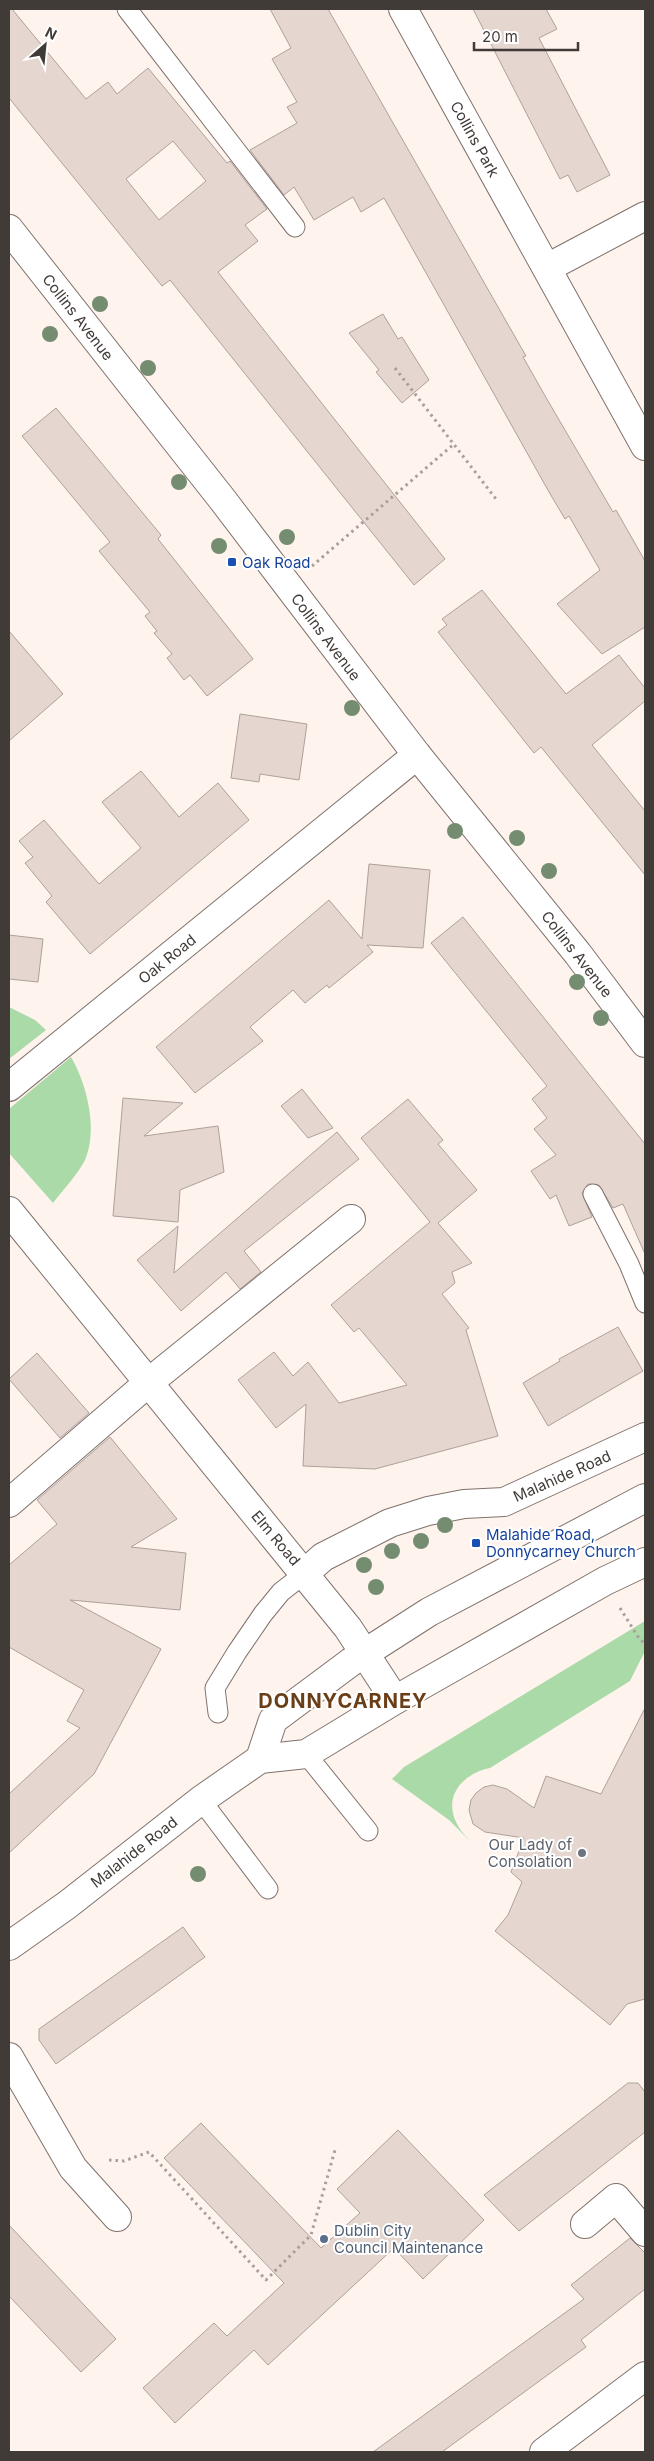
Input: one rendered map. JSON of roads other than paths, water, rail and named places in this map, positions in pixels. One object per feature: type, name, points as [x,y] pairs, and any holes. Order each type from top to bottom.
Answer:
[{"type":"street","name":"Collins Park","points":[[403,9],[645,446]]},
{"type":"street","points":[[547,268],[645,216]]},
{"type":"street","name":"Collins Avenue","points":[[9,229],[216,491],[417,755],[578,954],[645,1043]]},
{"type":"street","name":"Oak Road","points":[[9,1087],[417,755]]},
{"type":"street","name":"Elm Road","points":[[9,1211],[348,1628],[395,1700]]},
{"type":"street","points":[[9,1503],[148,1383],[351,1219]]},
{"type":"street","name":"Malahide Road","points":[[304,1574],[323,1557],[390,1523],[428,1511],[464,1504],[504,1502],[645,1437]]},
{"type":"street","points":[[260,1759],[273,1720],[364,1653],[429,1612],[645,1498]]},
{"type":"street","name":"Malahide Road","points":[[9,1946],[67,1905],[201,1800],[260,1759],[306,1754],[395,1700],[605,1581],[645,1562]]},
{"type":"street","points":[[9,2057],[73,2168],[117,2217]]},
{"type":"street","points":[[585,2224],[616,2198],[645,2232]]},
{"type":"street","points":[[544,2452],[645,2376]]},
{"type":"lane","points":[[127,9],[295,226]]},
{"type":"lane","points":[[593,1194],[630,1264],[645,1303]]},
{"type":"lane","name":"Malahide Road","points":[[218,1713],[215,1688],[232,1659],[275,1599],[304,1574]]},
{"type":"lane","points":[[306,1754],[368,1830]]},
{"type":"lane","points":[[201,1800],[268,1889]]},
{"type":"place","name":"Oak Road","points":[[232,562]]},
{"type":"place","name":"Malahide Road, Donnycarney Church","points":[[476,1543]]},
{"type":"place","name":"Our Lady of Consolation","points":[[582,1853]]},
{"type":"place","name":"Dublin City Council Maintenance","points":[[324,2239]]},
{"type":"district","name":"DONNYCARNEY","points":[[343,1701]]}]
